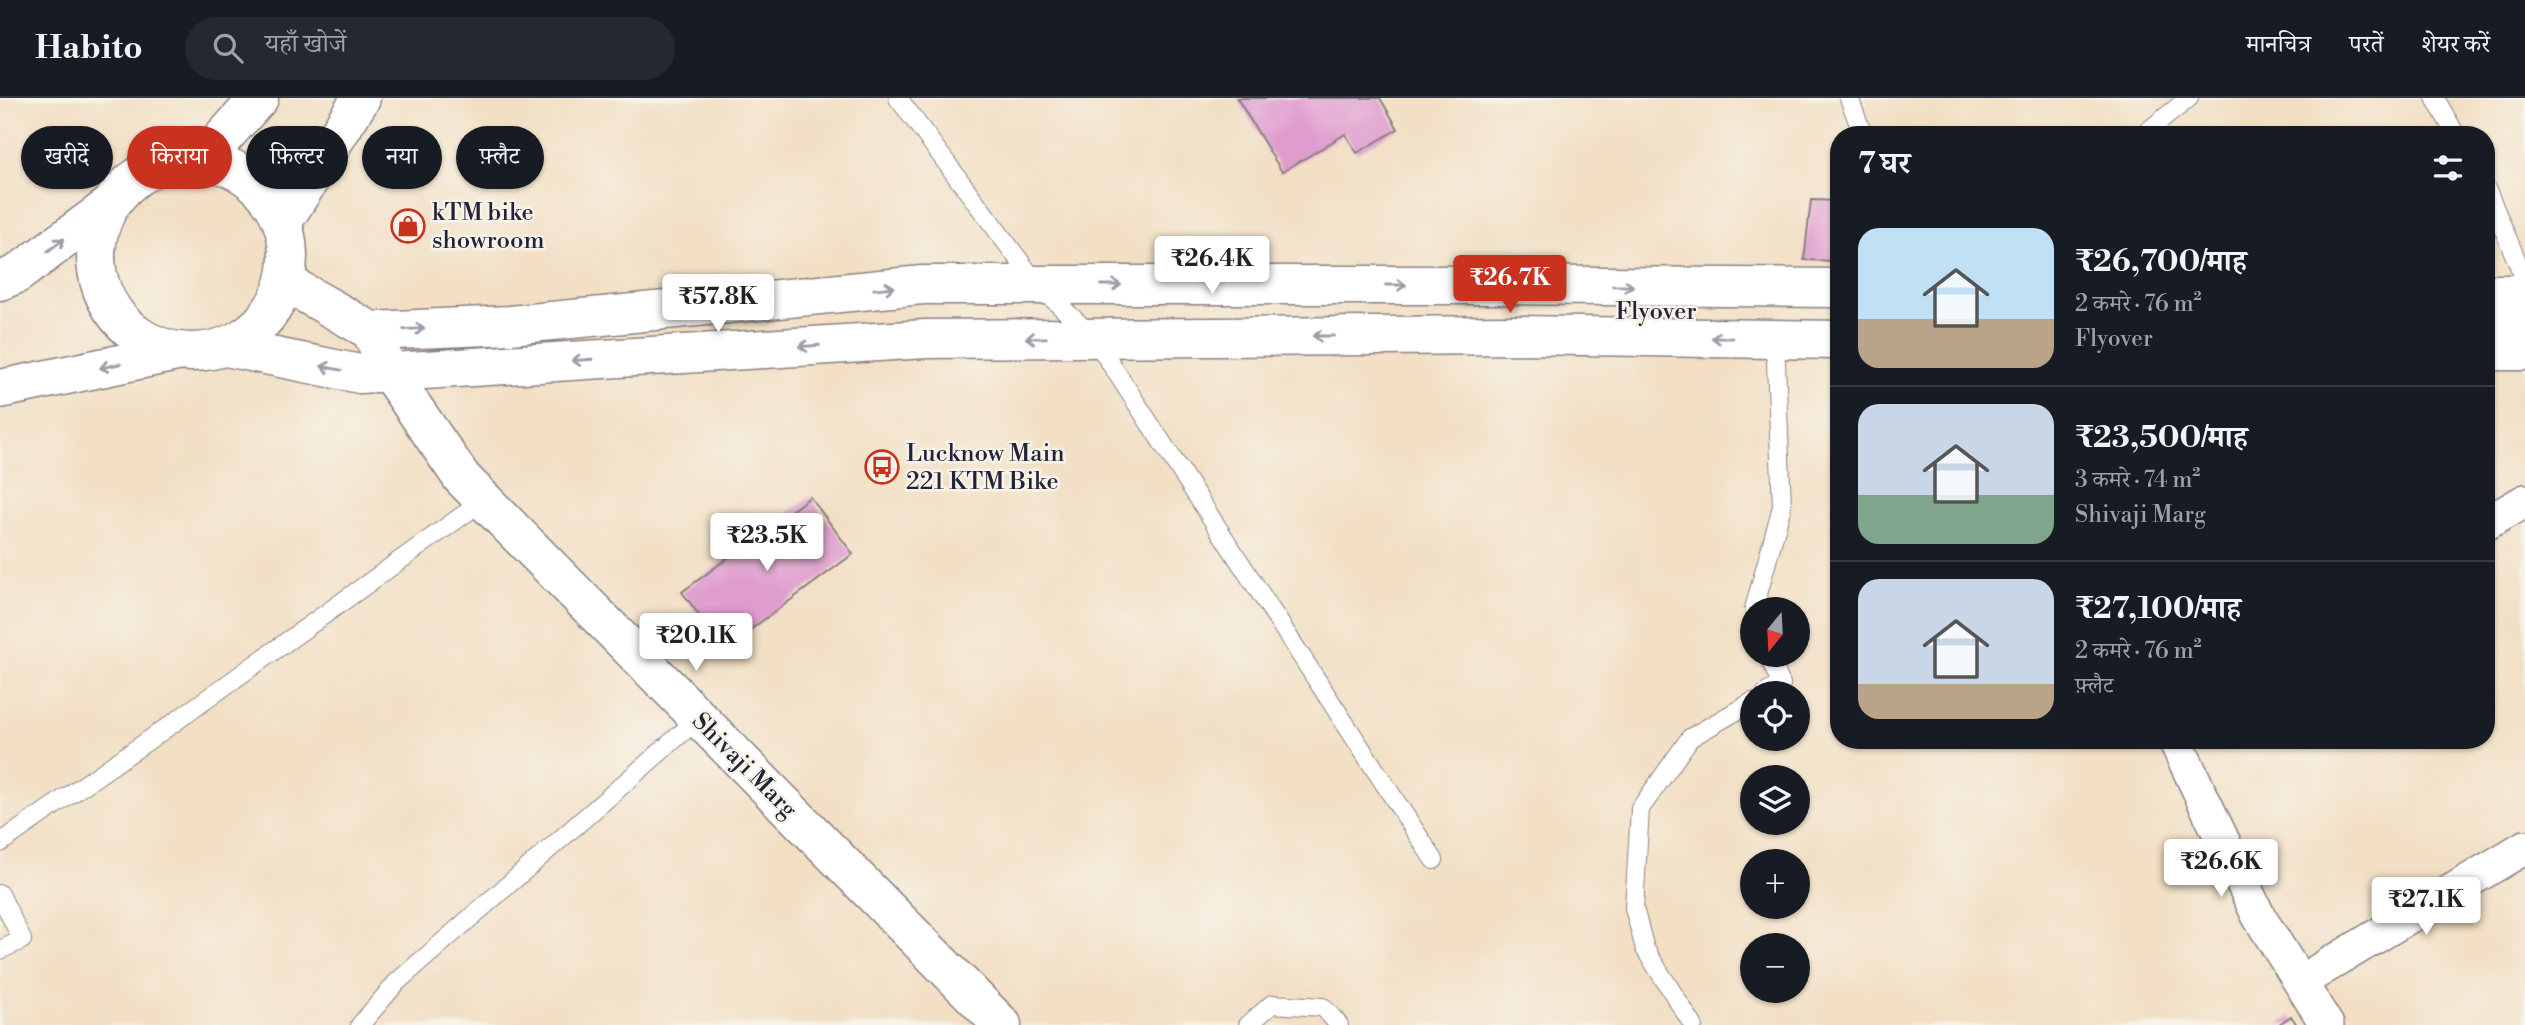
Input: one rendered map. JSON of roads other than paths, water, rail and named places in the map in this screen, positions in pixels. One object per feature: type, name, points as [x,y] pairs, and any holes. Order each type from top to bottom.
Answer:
[{"type":"main road","points":[[232,128],[259,98]]},
{"type":"main road","points":[[282,223],[361,98]]},
{"type":"main road","points":[[0,389],[177,352],[202,352],[226,347],[252,332],[272,310],[285,282],[288,253],[282,223],[270,200],[252,181],[232,170]]},
{"type":"main road","points":[[127,183],[109,206],[97,235],[95,266],[104,297],[122,323],[147,342],[177,352]]},
{"type":"main road","points":[[0,281],[18,274],[109,206]]},
{"type":"main road","points":[[285,282],[371,331],[510,325],[922,285],[1830,288]]},
{"type":"main road","name":"Flyover","points":[[1181,285],[1263,311],[1830,312]]},
{"type":"main road","points":[[2495,294],[2525,294]]},
{"type":"main road","name":"Flyover","points":[[1178,337],[1263,311]]},
{"type":"main road","points":[[2495,321],[2525,322]]},
{"type":"main road","name":"Shivaji Marg","points":[[371,331],[389,372],[462,478],[1002,1025]]},
{"type":"main road","points":[[226,347],[360,374],[926,339],[1519,335],[1830,340]]},
{"type":"main road","points":[[2495,351],[2525,351]]},
{"type":"street","points":[[2495,518],[2525,501]]},
{"type":"street","points":[[2187,749],[2259,915],[2327,1025]]},
{"type":"street","points":[[2300,982],[2525,847]]},
{"type":"lane","points":[[898,98],[1037,285],[1094,338],[1434,860]]},
{"type":"lane","points":[[1849,98],[1860,126]]},
{"type":"lane","points":[[2154,126],[2189,98]]},
{"type":"lane","points":[[2435,98],[2451,126]]},
{"type":"lane","points":[[2495,209],[2525,280]]},
{"type":"lane","points":[[1758,597],[1782,506],[1775,339]]},
{"type":"lane","points":[[0,843],[172,724],[484,500]]},
{"type":"lane","points":[[1693,1025],[1645,949],[1634,908],[1640,809],[1690,738],[1740,709]]},
{"type":"lane","points":[[360,1025],[397,982],[699,718]]},
{"type":"lane","points":[[0,894],[22,940],[0,950]]},
{"type":"lane","points":[[1248,1025],[1272,1004],[1323,1007],[1339,1025]]},
{"type":"place","name":"kTM bike showroom","points":[[408,226]]},
{"type":"place","name":"Lucknow Main 221 KTM Bike","points":[[882,467]]}]
